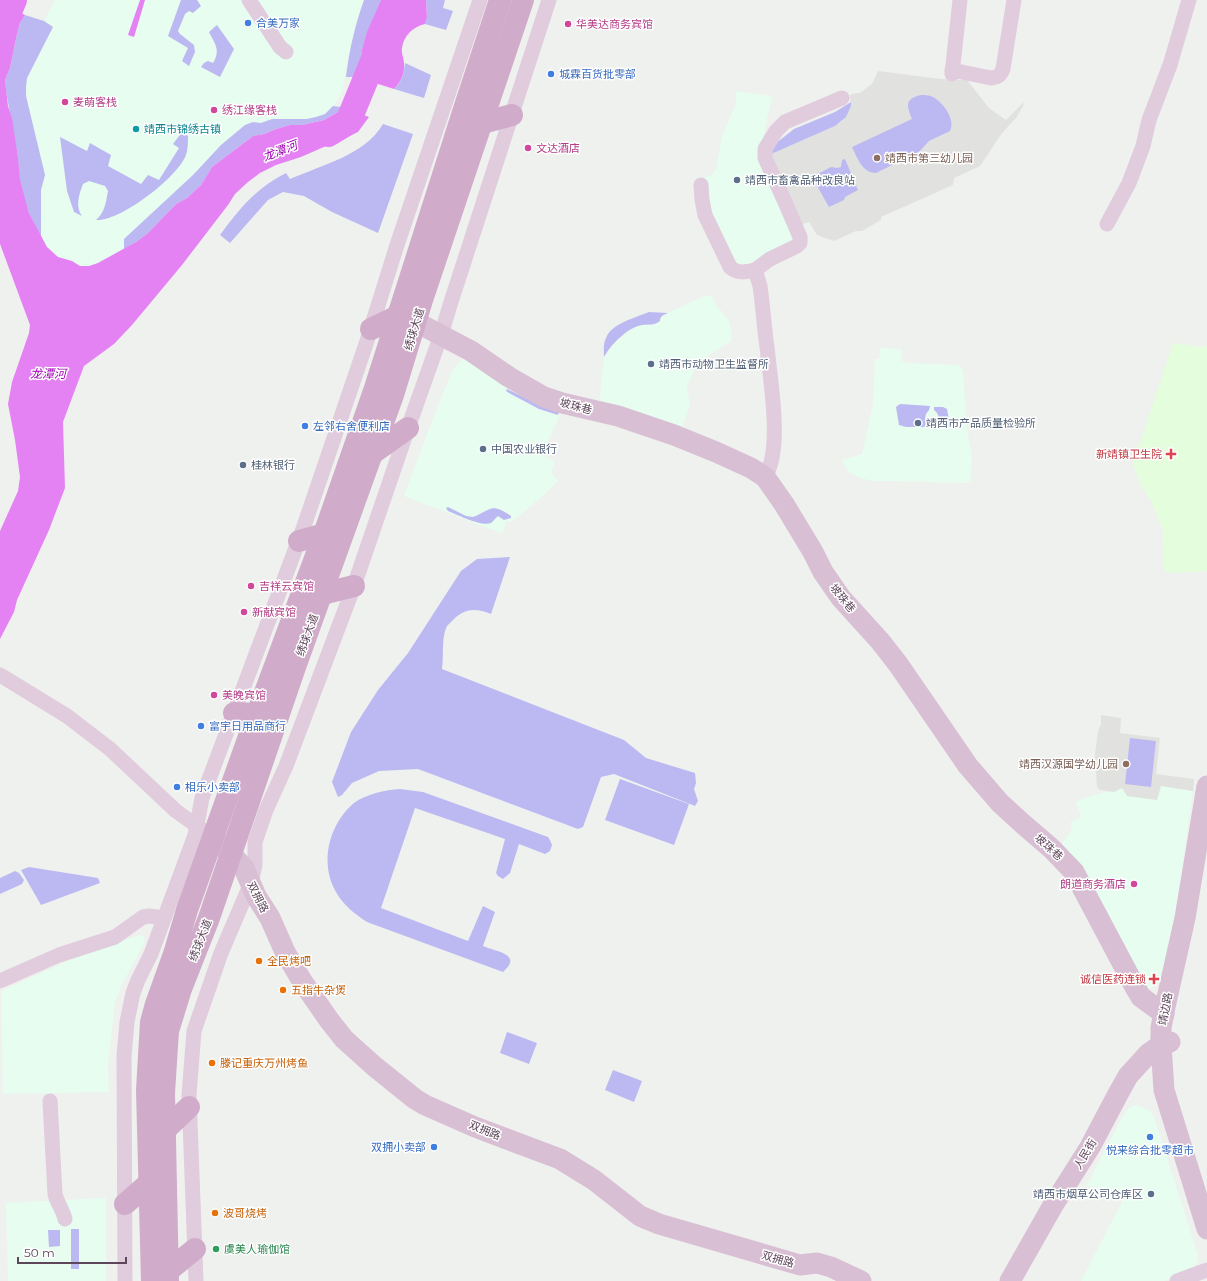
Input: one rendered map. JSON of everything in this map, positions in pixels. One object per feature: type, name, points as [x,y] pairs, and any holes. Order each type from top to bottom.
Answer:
[{"type":"main road","name":"绣球大道","points":[[162,1278],[165,1130],[164,1093],[168,1031],[181,989],[209,918],[291,677],[393,395],[407,319],[500,0]]},
{"type":"main road","name":"绣球大道","points":[[162,1278],[149,1183],[147,1090],[151,1022],[156,1004],[174,954],[187,910],[205,832],[257,714],[324,534],[374,391],[407,319],[482,123],[523,0]]},
{"type":"main road","points":[[482,123],[512,115]]},
{"type":"main road","points":[[371,329],[407,319]]},
{"type":"main road","points":[[373,453],[408,428]]},
{"type":"main road","points":[[299,540],[324,534]]},
{"type":"main road","points":[[322,594],[354,586]]},
{"type":"main road","points":[[234,713],[257,714]]},
{"type":"main road","points":[[165,1130],[189,1107]]},
{"type":"main road","points":[[125,1204],[149,1183]]},
{"type":"main road","points":[[162,1278],[195,1249]]},
{"type":"street","points":[[249,0],[280,47],[286,52]]},
{"type":"street","points":[[125,1281],[124,1056],[127,1022],[133,993],[151,954],[170,903],[205,832],[202,798],[299,540],[371,329],[397,245],[480,0]]},
{"type":"street","points":[[196,1281],[189,1107],[194,1031],[221,953],[251,883],[255,865],[255,842],[266,810],[286,766],[354,586],[441,335],[549,0]]},
{"type":"street","points":[[960,0],[952,72],[991,78],[998,77],[1003,69],[1014,0]]},
{"type":"street","points":[[1107,224],[1129,183],[1143,146],[1149,120],[1170,65],[1190,0]]},
{"type":"street","points":[[701,185],[705,215],[730,267],[734,271],[746,272],[755,270],[761,265],[797,246],[800,243],[800,237],[786,202],[765,158],[765,149],[776,131],[785,122],[842,98]]},
{"type":"street","points":[[755,270],[760,286],[774,418],[772,457],[769,470],[765,477]]},
{"type":"street","name":"坡珠巷","points":[[407,319],[470,351],[509,377],[544,397],[562,403],[618,416],[674,435],[751,468],[765,477],[784,504],[813,552],[823,572],[841,598],[880,641],[968,766],[1000,803],[1052,849],[1074,872],[1134,988],[1142,997],[1164,1014]]},
{"type":"street","points":[[0,675],[67,716],[110,749],[176,811],[205,832]]},
{"type":"street","name":"靖边路","points":[[1167,1043],[1161,1028],[1185,918],[1207,786]]},
{"type":"street","name":"双拥路","points":[[205,832],[231,854],[244,868],[256,896],[270,918],[285,952],[302,981],[329,1020],[344,1039],[374,1066],[415,1099],[425,1105],[475,1127],[560,1159],[594,1180],[640,1216],[659,1224],[800,1265],[816,1263],[831,1267],[861,1281]]},
{"type":"street","name":"靖边路","points":[[1207,849],[1176,1009],[1167,1043],[1168,1068],[1164,1090],[1207,1229]]},
{"type":"street","points":[[0,981],[59,955],[115,937],[142,917],[149,916],[164,918]]},
{"type":"street","name":"人民街","points":[[1010,1281],[1052,1207],[1090,1147],[1128,1076],[1148,1054],[1167,1043]]},
{"type":"street","name":"靖边路","points":[[1168,1068],[1175,1089],[1182,1123],[1207,1199]]},
{"type":"street","name":"人民街","points":[[1023,1281],[1133,1089],[1150,1075],[1168,1068]]},
{"type":"street","points":[[50,1101],[55,1194],[65,1219]]},
{"type":"street","points":[[1177,1281],[1207,1270]]},
{"type":"shaded area","name":"靖西市锦绣古镇","points":[[55,0],[140,0],[132,24],[134,37],[145,0],[364,0],[356,23],[340,96],[325,114],[307,119],[272,119],[261,123],[253,122],[245,125],[221,145],[193,175],[124,239],[124,249],[98,263],[89,266],[80,266],[72,261],[58,257],[47,247],[41,237],[41,190],[45,175],[28,110],[26,87],[27,78],[53,27],[44,21]]},
{"type":"shaded area","points":[[181,0],[197,0],[201,6],[193,13],[189,11],[185,14],[178,31],[194,45],[195,52],[189,66],[182,61],[188,48],[168,36]]},
{"type":"shaded area","points":[[364,0],[381,0],[362,50],[362,59],[356,77],[346,77],[353,38]]},
{"type":"shaded area","points":[[426,0],[445,0],[443,8],[453,11],[446,30],[425,24],[427,17]]},
{"type":"shaded area","points":[[25,15],[44,21],[53,27],[27,78],[26,87],[26,96],[45,175],[41,190],[41,237],[29,213],[19,180],[18,157],[5,80],[10,68],[20,23]]},
{"type":"shaded area","points":[[217,25],[234,49],[220,77],[201,67],[208,61],[213,63],[217,54],[215,44],[209,32]]},
{"type":"shaded area","points":[[405,63],[431,75],[424,98],[394,89],[402,77]]},
{"type":"shaded area","name":"靖西市第三幼儿园","points":[[878,71],[941,79],[967,80],[989,108],[1006,120],[1024,102],[1016,118],[1002,133],[980,166],[954,178],[953,185],[881,217],[881,220],[862,231],[856,231],[834,241],[817,235],[809,222],[800,225],[769,155],[835,126],[842,121],[851,106],[851,94],[860,93],[872,84]]},
{"type":"shaded area","name":"靖西市畜禽品种改良站","points":[[736,91],[772,96],[760,153],[795,236],[792,245],[736,268],[710,214],[702,178],[710,176],[716,170],[722,136],[736,103]]},
{"type":"shaded area","points":[[921,95],[933,97],[941,103],[950,117],[950,131],[929,141],[920,151],[876,173],[867,170],[858,160],[852,147],[912,119],[908,107],[909,101]]},
{"type":"shaded area","points":[[851,102],[851,106],[846,117],[835,126],[769,155],[775,144],[794,129],[835,112]]},
{"type":"shaded area","points":[[333,106],[341,107],[338,112],[324,120],[302,125],[290,125],[264,134],[253,136],[212,167],[201,185],[187,198],[176,204],[148,233],[124,249],[124,239],[193,175],[221,145],[245,125],[253,122],[261,123],[272,119],[307,119],[325,114]]},
{"type":"shaded area","points":[[383,124],[413,134],[378,233],[332,212],[304,196],[283,192],[268,200],[230,243],[220,235],[241,208],[266,185],[286,173],[290,179],[342,158],[365,144],[375,135]]},
{"type":"shaded area","points":[[182,132],[188,136],[188,148],[186,155],[172,175],[147,196],[119,214],[106,219],[96,220],[106,203],[108,191],[105,186],[89,181],[83,184],[79,196],[78,205],[82,216],[74,212],[67,191],[60,137],[87,151],[90,143],[111,155],[108,166],[141,184],[148,175],[159,180],[179,148],[173,144]]},
{"type":"shaded area","points":[[845,159],[858,190],[845,197],[844,200],[829,207],[812,177],[831,167],[841,167],[842,160]]},
{"type":"shaded area","name":"靖西市动物卫生监督所","points":[[706,295],[713,298],[716,305],[729,321],[732,339],[730,342],[709,355],[697,365],[687,387],[690,406],[681,431],[599,403],[604,357],[615,342],[632,329],[640,325],[656,324],[663,315]]},
{"type":"shaded area","points":[[649,312],[668,313],[662,316],[658,323],[642,325],[625,333],[615,342],[604,357],[605,340],[613,328]]},
{"type":"shaded area","name":"新靖镇卫生院","points":[[1173,343],[1202,347],[1207,345],[1207,571],[1167,573],[1164,569],[1163,530],[1153,505],[1140,483],[1133,465],[1136,450],[1141,440]]},
{"type":"shaded area","name":"靖西市产品质量检验所","points":[[880,348],[901,349],[901,360],[906,363],[957,365],[961,367],[963,371],[967,430],[972,454],[970,481],[967,483],[874,481],[860,478],[846,469],[842,460],[862,454],[873,404],[875,359],[879,359]]},
{"type":"shaded area","name":"中国农业银行","points":[[467,356],[562,411],[542,454],[555,462],[551,473],[558,481],[512,522],[506,521],[503,534],[404,496],[452,371],[458,363]]},
{"type":"shaded area","points":[[507,389],[559,412],[558,415],[539,409],[509,393],[506,391]]},
{"type":"shaded area","points":[[900,404],[930,406],[925,418],[929,424],[929,427],[906,427],[899,425],[896,407]]},
{"type":"shaded area","points":[[934,407],[943,407],[947,409],[950,425],[948,428],[934,427],[938,417]]},
{"type":"shaded area","points":[[448,507],[466,516],[473,517],[495,508],[511,516],[511,518],[504,520],[498,516],[491,523],[487,524],[470,520],[448,511],[446,508]]},
{"type":"shaded area","points":[[510,557],[491,614],[476,610],[467,611],[458,615],[447,626],[443,641],[442,669],[624,740],[646,758],[695,773],[696,783],[694,789],[698,801],[695,806],[614,774],[601,777],[583,827],[578,829],[418,769],[379,771],[352,783],[342,795],[338,797],[332,782],[351,732],[378,690],[408,653],[461,571],[477,559]]},
{"type":"shaded area","name":"靖西汉源国学幼儿园","points":[[1101,715],[1121,718],[1120,733],[1160,738],[1156,774],[1194,779],[1193,791],[1161,786],[1157,800],[1127,796],[1122,788],[1114,792],[1100,790],[1097,787],[1095,754],[1098,731],[1101,724]]},
{"type":"shaded area","points":[[1130,738],[1156,741],[1151,787],[1125,784]]},
{"type":"shaded area","points":[[620,779],[689,804],[674,845],[605,820]]},
{"type":"shaded area","name":"朗道商务酒店","points":[[1161,785],[1193,791],[1170,955],[1161,982],[1147,990],[1060,846],[1072,830],[1070,823],[1081,817],[1076,802],[1087,797],[1111,791],[1114,792],[1122,788]]},
{"type":"shaded area","points":[[400,789],[423,792],[548,837],[550,840],[552,845],[550,851],[545,854],[519,844],[510,873],[503,879],[496,873],[505,839],[415,808],[381,908],[468,941],[483,906],[495,912],[483,946],[506,954],[509,957],[510,961],[508,966],[503,972],[367,922],[350,909],[336,892],[328,869],[328,857],[329,844],[338,822],[354,803],[364,797],[388,790]]},
{"type":"shaded area","points":[[29,867],[98,878],[100,883],[41,905],[21,870]]},
{"type":"shaded area","points":[[15,871],[19,873],[24,880],[22,884],[0,894],[0,878]]},
{"type":"shaded area","points":[[139,935],[144,936],[145,942],[122,984],[115,1002],[108,1066],[109,1092],[3,1094],[1,991],[68,961]]},
{"type":"shaded area","points":[[507,1032],[537,1043],[529,1064],[500,1053]]},
{"type":"shaded area","points":[[613,1070],[642,1081],[634,1102],[605,1090]]},
{"type":"shaded area","name":"靖西市烟草公司仓库区","points":[[1136,1105],[1150,1111],[1154,1117],[1198,1255],[1197,1262],[1189,1273],[1164,1281],[1081,1281],[1125,1196],[1122,1193],[1111,1198],[1087,1185],[1124,1114],[1129,1108]]},
{"type":"shaded area","points":[[106,1198],[106,1281],[8,1281],[6,1203]]},
{"type":"shaded area","points":[[71,1229],[79,1229],[79,1269],[71,1269]]},
{"type":"shaded area","points":[[48,1230],[60,1230],[60,1246],[49,1247]]},
{"type":"water","points":[[140,0],[145,0],[134,37],[128,35]]},
{"type":"water","points":[[381,0],[426,0],[427,17],[425,24],[413,29],[407,35],[403,43],[403,74],[401,80],[394,89],[356,77],[362,59],[362,50],[367,32]]},
{"type":"water","points":[[0,2],[25,15],[20,23],[10,68],[5,80],[8,106],[12,118],[18,157],[20,180],[29,213],[47,247],[58,257],[72,261],[80,266],[89,266],[98,263],[136,242],[148,233],[176,204],[187,198],[201,185],[212,167],[253,136],[264,134],[290,125],[302,125],[324,120],[338,112],[341,107],[369,117],[358,132],[301,157],[276,165],[260,173],[248,182],[235,194],[182,265],[132,325],[114,344],[84,366],[63,422],[65,488],[49,530],[17,600],[14,612],[0,639],[0,531],[18,491],[20,477],[8,404],[12,382],[29,333],[30,325],[0,244]]},
{"type":"waterway","name":"龙潭河","points":[[0,33],[14,0]]},
{"type":"waterway","name":"龙潭河","points":[[328,134],[348,122],[381,42],[395,0]]},
{"type":"place","name":"合美万家","points":[[248,23]]},
{"type":"place","name":"华美达商务宾馆","points":[[568,24]]},
{"type":"place","name":"城霖百货批零部","points":[[551,74]]},
{"type":"place","name":"麦萌客栈","points":[[65,102]]},
{"type":"place","name":"绣江缘客栈","points":[[214,110]]},
{"type":"place","name":"靖西市锦绣古镇","points":[[136,129]]},
{"type":"place","name":"文达酒店","points":[[528,148]]},
{"type":"place","name":"靖西市第三幼儿园","points":[[877,158]]},
{"type":"place","name":"靖西市畜禽品种改良站","points":[[737,180]]},
{"type":"place","name":"靖西市动物卫生监督所","points":[[651,364]]},
{"type":"place","name":"靖西市产品质量检验所","points":[[918,423]]},
{"type":"place","name":"左邻右舍便利店","points":[[305,426]]},
{"type":"place","name":"中国农业银行","points":[[483,449]]},
{"type":"place","name":"新靖镇卫生院","points":[[1171,454]]},
{"type":"place","name":"桂林银行","points":[[243,465]]},
{"type":"place","name":"吉祥云宾馆","points":[[251,586]]},
{"type":"place","name":"新献宾馆","points":[[244,612]]},
{"type":"place","name":"美晚宾馆","points":[[214,695]]},
{"type":"place","name":"富宇日用品商行","points":[[201,726]]},
{"type":"place","name":"靖西汉源国学幼儿园","points":[[1126,764]]},
{"type":"place","name":"相乐小卖部","points":[[177,787]]},
{"type":"place","name":"朗道商务酒店","points":[[1134,884]]},
{"type":"place","name":"全民烤吧","points":[[259,961]]},
{"type":"place","name":"诚信医药连锁","points":[[1154,979]]},
{"type":"place","name":"五指牛杂煲","points":[[283,990]]},
{"type":"place","name":"滕记重庆万州烤鱼","points":[[212,1063]]},
{"type":"place","name":"悦来综合批零超市","points":[[1150,1137]]},
{"type":"place","name":"双拥小卖部","points":[[434,1147]]},
{"type":"place","name":"靖西市烟草公司仓库区","points":[[1151,1194]]},
{"type":"place","name":"波哥烧烤","points":[[215,1213]]},
{"type":"place","name":"虞美人瑜伽馆","points":[[216,1249]]}]
